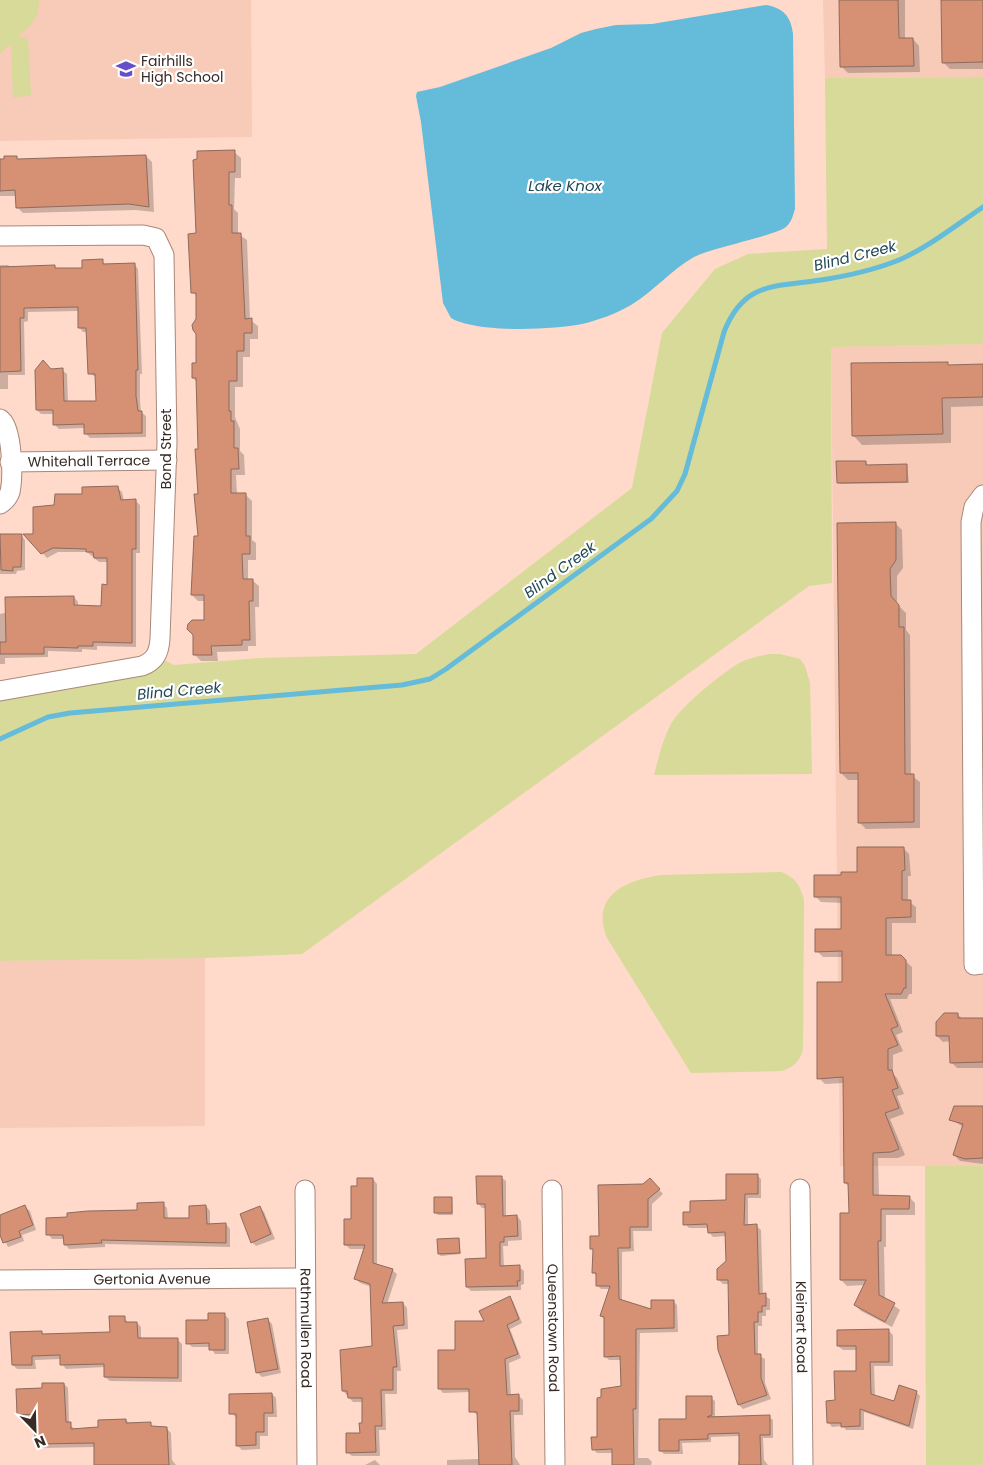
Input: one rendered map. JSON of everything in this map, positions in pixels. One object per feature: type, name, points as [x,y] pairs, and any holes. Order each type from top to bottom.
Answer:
[{"type":"street","name":"Bond Street","points":[[0,236],[143,235],[156,238],[160,243],[164,255],[167,460],[160,639],[156,656],[150,663],[142,666],[0,691]]},
{"type":"street","name":"Whitehall Terrace","points":[[0,419],[7,426],[9,432],[10,462],[9,495],[0,504]]},
{"type":"street","name":"Whitehall Terrace","points":[[10,462],[167,460]]},
{"type":"street","points":[[983,495],[972,513],[971,531],[974,965],[983,964]]},
{"type":"street","name":"Kleinert Road","points":[[800,1189],[803,1465]]},
{"type":"street","name":"Rathmullen Road","points":[[305,1190],[307,1465]]},
{"type":"street","name":"Queenstown Road","points":[[552,1190],[555,1465]]},
{"type":"street","name":"Gertonia Avenue","points":[[0,1280],[305,1278]]},
{"type":"shaded area","name":"Fairhills High School","points":[[0,0],[251,0],[252,137],[0,141]]},
{"type":"shaded area","points":[[823,0],[983,0],[983,77],[825,78]]},
{"type":"shaded area","points":[[983,344],[983,1166],[840,1166],[831,347]]},
{"type":"shaded area","points":[[205,958],[205,1126],[0,1128],[0,961]]},
{"type":"green space","points":[[0,0],[39,0],[36,18],[18,37],[28,37],[31,95],[13,98],[11,44],[0,54]]},
{"type":"green space","points":[[983,77],[983,344],[831,347],[832,583],[809,586],[302,954],[205,958],[0,961],[0,691],[156,656],[174,665],[259,658],[416,654],[632,488],[662,333],[715,269],[748,254],[827,249],[825,78]]},
{"type":"green space","points":[[769,654],[780,654],[800,659],[805,666],[810,683],[812,774],[654,775],[668,730],[684,708],[735,666],[743,661]]},
{"type":"green space","points":[[781,872],[790,876],[796,882],[804,900],[803,1050],[796,1064],[782,1071],[691,1073],[607,938],[603,923],[603,911],[607,900],[624,886],[649,877],[662,875]]},
{"type":"green space","points":[[925,1166],[983,1166],[983,1465],[926,1465]]},
{"type":"water","name":"Lake Knox","points":[[766,5],[777,8],[785,14],[790,22],[793,34],[795,209],[787,226],[782,230],[694,257],[631,305],[601,319],[552,328],[515,329],[478,326],[451,318],[443,303],[417,92],[440,87],[551,48],[581,33],[596,29],[616,25],[652,24]]},
{"type":"building","points":[[839,0],[898,0],[899,38],[913,38],[914,66],[840,67]]},
{"type":"building","points":[[941,0],[983,0],[983,62],[942,63]]},
{"type":"building","points":[[235,150],[235,172],[229,172],[229,205],[232,205],[232,233],[241,233],[245,319],[252,318],[252,333],[244,333],[244,351],[237,351],[237,381],[229,381],[229,411],[231,411],[231,421],[234,421],[234,448],[238,448],[239,469],[231,469],[231,493],[246,493],[246,536],[250,536],[250,554],[242,554],[243,579],[253,579],[253,601],[249,601],[250,640],[242,640],[242,645],[211,646],[212,655],[193,655],[193,635],[187,629],[188,624],[192,620],[204,620],[204,595],[191,595],[194,536],[198,536],[194,494],[198,494],[195,449],[198,449],[196,378],[192,378],[192,363],[196,363],[196,334],[192,325],[196,319],[196,293],[191,293],[188,234],[196,233],[193,160],[197,159],[197,151]]},
{"type":"building","points":[[146,155],[149,207],[129,204],[16,208],[15,190],[0,191],[0,159],[4,159],[4,156],[17,156],[17,159]]},
{"type":"building","points":[[103,259],[103,264],[135,263],[138,370],[136,370],[136,396],[138,411],[142,411],[142,433],[84,434],[84,424],[53,425],[53,410],[36,410],[35,370],[43,360],[51,369],[63,368],[64,401],[96,401],[95,374],[88,374],[86,328],[78,328],[78,307],[24,308],[24,318],[20,318],[21,371],[0,372],[0,267],[55,265],[55,268],[82,268],[82,260]]},
{"type":"building","points":[[948,362],[948,365],[983,364],[983,397],[942,398],[943,434],[852,436],[851,363]]},
{"type":"building","points":[[836,461],[866,461],[866,465],[907,464],[907,482],[837,483]]},
{"type":"building","points":[[118,486],[121,500],[136,499],[136,549],[132,549],[132,643],[93,642],[93,646],[78,646],[78,648],[44,647],[44,654],[0,654],[0,642],[6,642],[5,597],[74,596],[74,605],[101,606],[102,584],[107,585],[107,558],[94,558],[93,552],[86,552],[86,549],[53,548],[41,554],[23,534],[33,534],[33,507],[54,505],[55,494],[82,494],[82,487]]},
{"type":"building","points":[[896,522],[896,560],[890,569],[891,596],[899,605],[899,627],[904,627],[905,774],[914,774],[914,822],[858,823],[858,773],[840,773],[837,523]]},
{"type":"building","points":[[0,534],[22,534],[21,567],[13,567],[13,571],[1,570]]},
{"type":"building","points":[[857,847],[904,847],[905,870],[902,871],[902,900],[911,900],[911,917],[886,918],[886,955],[901,955],[906,960],[906,988],[904,988],[901,994],[885,994],[898,1026],[891,1029],[898,1045],[888,1049],[888,1070],[892,1070],[898,1088],[892,1090],[899,1108],[885,1113],[899,1149],[891,1152],[873,1153],[873,1195],[910,1196],[909,1209],[881,1209],[881,1241],[878,1241],[879,1295],[895,1303],[885,1322],[854,1305],[866,1280],[840,1280],[840,1213],[849,1213],[848,1183],[844,1183],[843,1077],[817,1079],[817,982],[842,982],[842,951],[815,952],[815,929],[841,929],[841,897],[814,897],[814,875],[841,875],[841,872],[857,872]]},
{"type":"building","points":[[944,1013],[958,1013],[958,1018],[983,1018],[983,1062],[950,1063],[949,1036],[936,1036],[936,1022]]},
{"type":"building","points":[[954,1106],[983,1106],[983,1158],[965,1159],[953,1155],[963,1124],[949,1120]]},
{"type":"building","points":[[726,1174],[758,1174],[758,1194],[745,1194],[744,1225],[757,1224],[759,1294],[766,1293],[766,1306],[762,1306],[762,1312],[758,1312],[758,1322],[754,1322],[755,1354],[761,1354],[761,1378],[767,1395],[738,1405],[718,1350],[717,1336],[729,1335],[728,1280],[717,1280],[717,1269],[726,1261],[725,1232],[708,1233],[707,1224],[683,1225],[683,1212],[690,1212],[690,1201],[726,1200]]},
{"type":"building","points":[[476,1176],[502,1176],[503,1216],[517,1215],[518,1236],[504,1237],[504,1242],[500,1242],[500,1266],[520,1265],[520,1281],[517,1281],[518,1286],[466,1287],[465,1259],[486,1258],[485,1204],[477,1204]]},
{"type":"building","points":[[357,1178],[373,1178],[373,1263],[393,1269],[382,1303],[403,1302],[404,1325],[393,1326],[397,1367],[393,1367],[393,1390],[381,1390],[382,1426],[375,1426],[376,1452],[346,1453],[346,1433],[360,1433],[359,1423],[362,1423],[362,1398],[348,1398],[347,1391],[342,1391],[340,1350],[372,1346],[370,1284],[354,1279],[365,1245],[344,1245],[344,1219],[351,1219],[351,1186],[357,1186]]},
{"type":"building","points":[[650,1178],[660,1189],[648,1199],[648,1227],[630,1227],[630,1248],[618,1248],[619,1299],[651,1309],[651,1300],[674,1300],[674,1328],[636,1329],[636,1409],[633,1409],[634,1465],[612,1465],[612,1449],[592,1450],[591,1437],[597,1437],[597,1398],[601,1397],[601,1389],[621,1386],[620,1356],[604,1357],[604,1317],[600,1316],[610,1286],[596,1286],[596,1273],[592,1273],[593,1249],[590,1249],[590,1236],[599,1236],[598,1185],[643,1184]]},
{"type":"building","points":[[434,1197],[452,1197],[452,1213],[434,1213]]},
{"type":"building","points":[[164,1202],[164,1218],[189,1218],[189,1206],[206,1205],[207,1224],[226,1223],[226,1243],[101,1240],[102,1243],[64,1245],[63,1235],[46,1235],[46,1218],[67,1217],[67,1213],[88,1211],[137,1210],[137,1203]]},
{"type":"building","points":[[25,1205],[33,1225],[19,1231],[21,1237],[3,1243],[0,1235],[0,1215]]},
{"type":"building","points":[[260,1206],[271,1234],[251,1243],[240,1214]]},
{"type":"building","points":[[459,1238],[460,1253],[438,1254],[437,1239]]},
{"type":"building","points":[[510,1296],[519,1319],[507,1325],[518,1354],[505,1359],[507,1395],[519,1394],[519,1411],[510,1411],[512,1465],[479,1465],[477,1412],[469,1412],[469,1389],[438,1389],[438,1350],[455,1350],[455,1321],[484,1321],[479,1311]]},
{"type":"building","points":[[208,1313],[225,1313],[225,1350],[209,1350],[209,1343],[186,1344],[186,1320],[208,1320]]},
{"type":"building","points":[[109,1316],[125,1316],[125,1322],[137,1322],[138,1338],[178,1338],[178,1378],[104,1377],[104,1364],[60,1365],[60,1355],[32,1356],[32,1365],[12,1365],[10,1332],[42,1331],[42,1334],[110,1332]]},
{"type":"building","points":[[268,1318],[278,1369],[256,1373],[247,1322]]},
{"type":"building","points":[[889,1329],[889,1362],[870,1362],[871,1394],[894,1401],[899,1385],[917,1391],[909,1426],[860,1409],[860,1426],[841,1427],[841,1423],[827,1423],[826,1401],[835,1400],[834,1371],[856,1371],[856,1346],[837,1346],[837,1330]]},
{"type":"building","points":[[42,1383],[64,1383],[66,1422],[71,1422],[71,1429],[98,1427],[98,1420],[126,1419],[126,1423],[151,1422],[151,1426],[167,1427],[169,1465],[94,1465],[94,1443],[35,1444],[35,1414],[17,1415],[16,1389],[42,1388]]},
{"type":"building","points":[[272,1393],[273,1413],[264,1413],[264,1432],[256,1432],[256,1445],[236,1446],[236,1414],[229,1414],[229,1394]]},
{"type":"building","points":[[686,1396],[712,1396],[712,1415],[707,1417],[770,1415],[770,1435],[760,1435],[761,1465],[739,1465],[739,1433],[708,1434],[708,1439],[679,1440],[679,1451],[659,1451],[659,1419],[686,1419]]},
{"type":"waterway","name":"Blind Creek","points":[[0,739],[48,717],[70,713],[402,685],[430,679],[651,519],[677,491],[685,474],[724,332],[732,315],[741,303],[752,295],[776,286],[851,275],[899,260],[932,242],[983,207]]},
{"type":"place","name":"Fairhills High School","points":[[126,69]]}]
